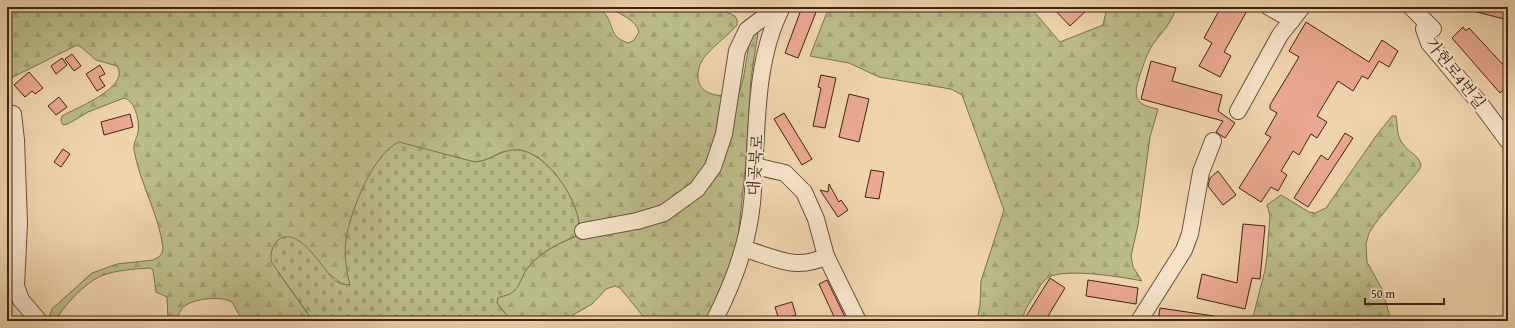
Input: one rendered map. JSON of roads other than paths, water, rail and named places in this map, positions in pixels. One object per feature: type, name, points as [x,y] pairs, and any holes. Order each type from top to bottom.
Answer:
[{"type":"street","name":"대곶북로","points":[[583,231],[637,221],[664,213],[698,189],[712,166],[724,134],[737,51],[748,30],[782,7]]},
{"type":"street","points":[[1269,7],[1292,20]]},
{"type":"street","points":[[1238,111],[1280,35],[1302,7]]},
{"type":"street","name":"가현로4번길","points":[[1411,7],[1431,26],[1424,29],[1429,43],[1482,106],[1508,141]]},
{"type":"street","name":"대곶북로","points":[[714,321],[745,249],[752,205],[762,71],[769,16]]},
{"type":"street","points":[[13,114],[16,140],[19,223],[16,286],[21,300],[39,321]]},
{"type":"street","points":[[1139,321],[1184,250],[1190,234],[1200,172],[1213,142]]},
{"type":"street","points":[[755,166],[785,173],[804,192],[816,219],[826,256],[858,321]]},
{"type":"street","points":[[745,249],[782,262],[799,264],[819,260],[826,256]]}]
